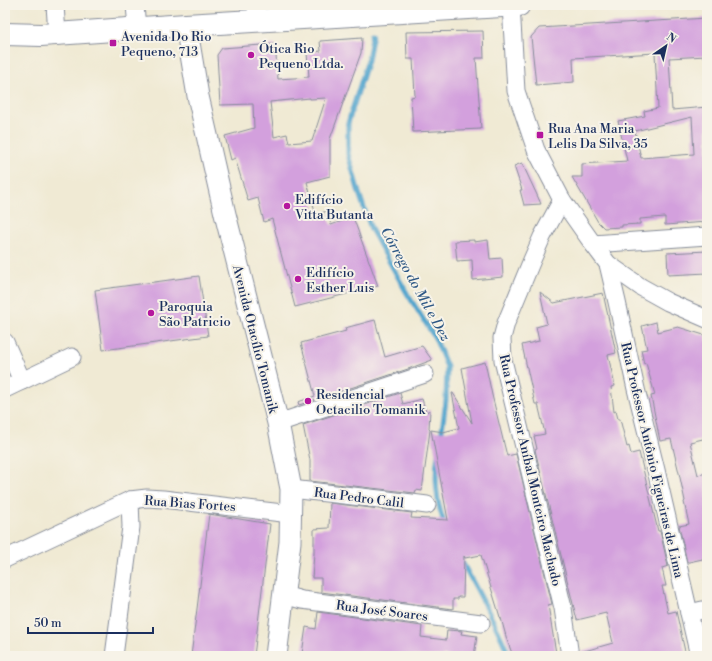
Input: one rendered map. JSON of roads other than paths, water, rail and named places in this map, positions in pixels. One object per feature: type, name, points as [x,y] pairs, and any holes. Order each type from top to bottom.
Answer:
[{"type":"main road","points":[[5,34],[41,35],[186,25],[256,13],[519,5]]},
{"type":"street","points":[[55,5],[57,34]]},
{"type":"street","points":[[135,5],[137,28]]},
{"type":"street","points":[[511,5],[516,91],[536,150],[562,200],[608,264],[641,287],[668,302],[707,319]]},
{"type":"street","name":"Avenida Otacílio Tomanik","points":[[186,25],[198,96],[225,214],[278,423],[291,489],[290,542],[276,656]]},
{"type":"street","name":"Rua Professor Aníbal Monteiro Machado","points":[[562,200],[542,237],[532,260],[506,323],[502,338],[504,360],[563,608],[570,656]]},
{"type":"street","points":[[593,244],[707,236]]},
{"type":"street","name":"Rua Professor Antônio Figueiras de Lima","points":[[608,264],[699,656]]},
{"type":"street","points":[[5,342],[22,381]]},
{"type":"street","points":[[5,389],[72,357]]},
{"type":"street","points":[[278,423],[425,374]]},
{"type":"street","name":"Rua Pedro Calil","points":[[291,489],[427,505]]},
{"type":"street","name":"Rua Bias Fortes","points":[[5,559],[130,500],[147,498],[163,499],[291,514]]},
{"type":"street","points":[[114,656],[131,527],[130,500]]},
{"type":"street","name":"Rua José Soares","points":[[283,595],[302,600],[480,623]]},
{"type":"street","points":[[689,613],[707,609]]},
{"type":"waterway","name":"Córrego do Mil e Dez","points":[[373,33],[368,60],[348,123],[348,154],[371,229],[408,295],[435,338],[447,367],[446,400],[441,437]]},
{"type":"waterway","name":"Córrego do Mil e Dez","points":[[438,455],[436,473],[437,491],[445,526]]},
{"type":"waterway","name":"Córrego do Mil e Dez","points":[[461,560],[493,620],[509,656]]},
{"type":"place","name":"Avenida Do Rio Pequeno, 713","points":[[113,43]]},
{"type":"place","name":"Ótica Rio Pequeno Ltda.","points":[[251,55]]},
{"type":"place","name":"Rua Ana Maria Lelis Da Silva, 35","points":[[540,135]]},
{"type":"place","name":"Edifício Vitta Butanta","points":[[287,206]]},
{"type":"place","name":"Edifício Esther Luis","points":[[298,279]]},
{"type":"place","name":"Paroquia São Patricio","points":[[151,313]]},
{"type":"place","name":"Residencial Octacilio Tomanik","points":[[308,401]]}]
